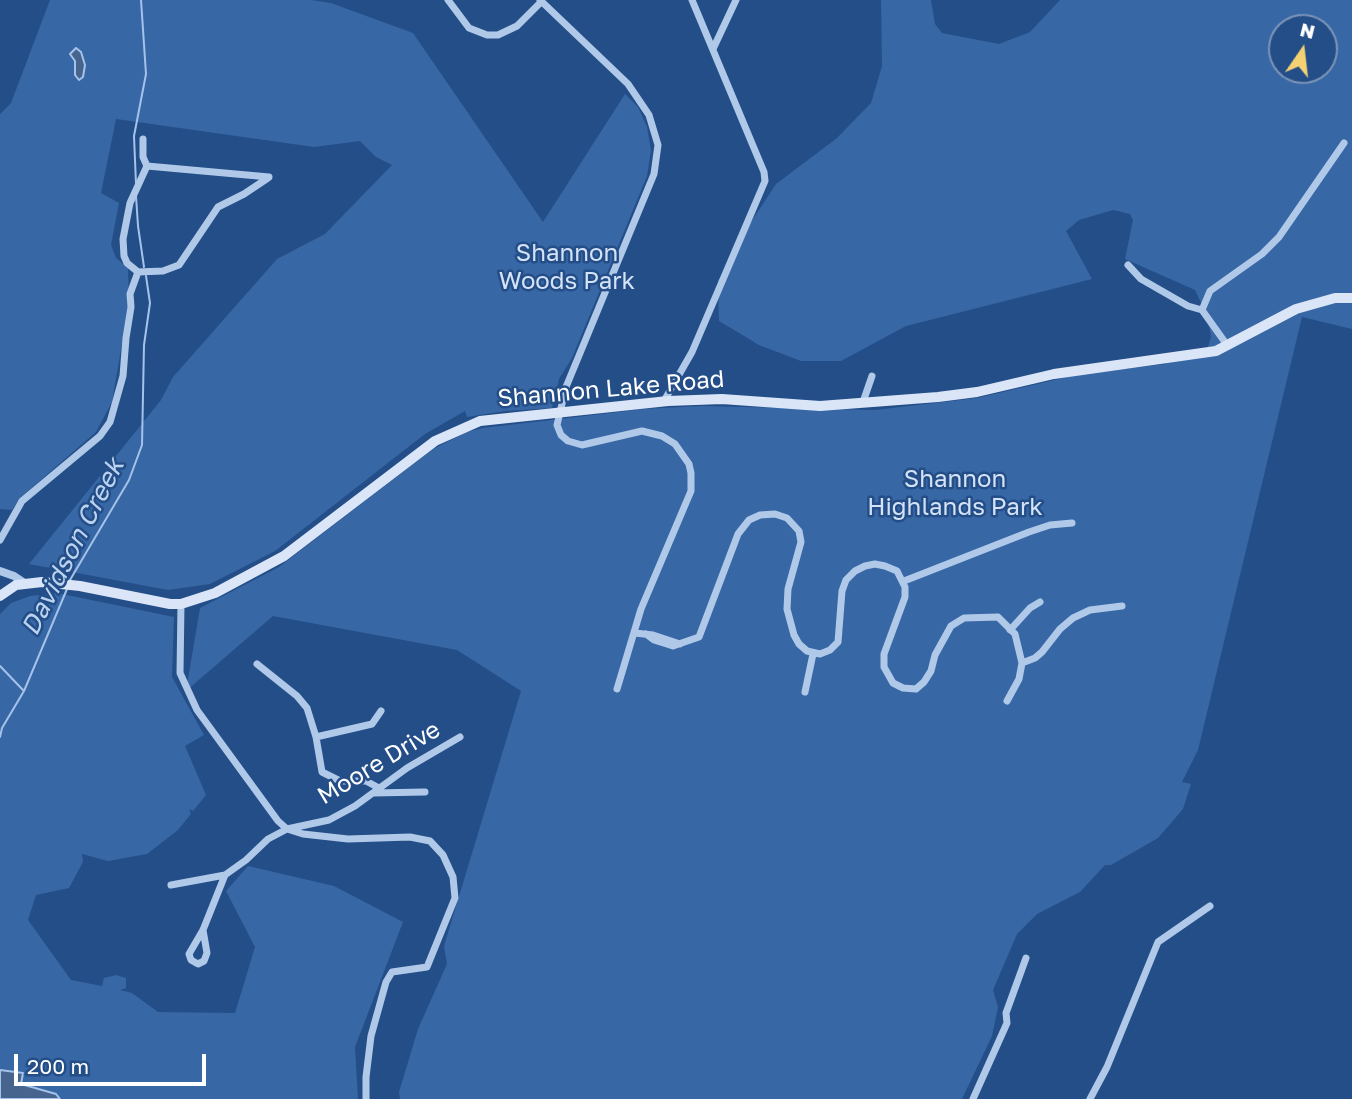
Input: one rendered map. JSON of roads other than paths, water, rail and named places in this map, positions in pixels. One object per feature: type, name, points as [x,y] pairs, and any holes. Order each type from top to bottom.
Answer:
[{"type":"main road","name":"Shannon Lake Road","points":[[1,591],[16,585],[62,583],[158,603],[181,604],[227,588],[284,556],[420,451],[450,433],[480,421],[664,401],[722,399],[820,405],[977,392],[1055,374],[1216,351],[1296,309],[1335,298],[1352,299]]},
{"type":"street","points":[[448,0],[469,28],[487,35],[498,35],[517,26],[541,1],[628,84],[649,114],[658,145],[654,174],[566,387],[557,425],[561,435],[568,441],[582,445],[642,431],[662,436],[675,444],[689,464],[691,491],[641,609],[617,689]]},
{"type":"street","points":[[664,401],[692,352],[765,181],[764,172],[692,0]]},
{"type":"street","points":[[713,49],[736,0]]},
{"type":"street","points":[[143,139],[147,166],[130,203],[123,239],[124,256],[138,271],[163,271],[179,265],[218,207],[269,177],[147,166]]},
{"type":"street","points":[[1202,310],[1210,292],[1262,254],[1279,237],[1344,143]]},
{"type":"street","points":[[1128,265],[1141,279],[1188,306],[1202,310],[1227,345]]},
{"type":"street","points":[[0,540],[22,501],[100,436],[110,422],[123,376],[130,295],[138,271]]},
{"type":"street","points":[[863,402],[872,376]]},
{"type":"street","points":[[635,633],[646,634],[654,640],[673,646],[699,637],[738,534],[749,520],[760,514],[775,514],[787,517],[799,531],[801,542],[788,589],[787,609],[790,625],[799,644],[813,654],[830,650],[838,642],[842,591],[846,580],[855,570],[875,564],[897,571],[904,581],[905,597],[884,654],[884,667],[893,683],[903,688],[916,689],[924,682],[931,671],[935,655],[951,626],[957,622],[964,618],[998,617],[1015,634],[1022,663],[1019,680],[1007,701]]},
{"type":"street","points":[[904,581],[1029,531],[1072,523]]},
{"type":"street","points":[[0,571],[26,584]]},
{"type":"street","points":[[1010,630],[1030,608],[1040,602]]},
{"type":"street","points":[[181,604],[180,673],[197,710],[278,821],[287,829],[303,834],[348,839],[410,837],[430,841],[443,855],[453,877],[455,898],[427,967],[392,972],[386,982],[371,1036],[366,1099]]},
{"type":"street","points":[[1022,663],[1042,652],[1060,629],[1073,618],[1090,610],[1122,606]]},
{"type":"street","points":[[805,692],[813,654]]},
{"type":"street","points":[[257,664],[297,696],[307,708],[316,737],[322,772],[340,781],[366,780],[376,790],[425,792]]},
{"type":"street","points":[[316,737],[372,724],[381,711]]},
{"type":"street","name":"Moore Drive","points":[[225,875],[268,839],[287,829],[329,820],[407,768],[460,737]]},
{"type":"street","points":[[170,885],[225,875]]},
{"type":"street","points":[[203,930],[225,875]]},
{"type":"street","points":[[1090,1099],[1107,1067],[1158,943],[1210,906]]},
{"type":"street","points":[[974,1099],[1007,1023],[1006,1013],[1026,958]]},
{"type":"waterway","name":"Davidson Creek","points":[[136,184],[134,136],[146,74],[141,0]]},
{"type":"waterway","name":"Davidson Creek","points":[[136,196],[144,267]]},
{"type":"waterway","name":"Davidson Creek","points":[[70,580],[129,480],[142,445],[144,345],[150,303],[146,276]]},
{"type":"waterway","name":"Davidson Creek","points":[[0,737],[2,728],[24,691],[67,589]]},
{"type":"waterway","points":[[0,666],[23,690]]},
{"type":"park label","name":"Shannon Woods Park","points":[[567,267]]},
{"type":"park label","name":"Shannon Highlands Park","points":[[955,493]]}]
